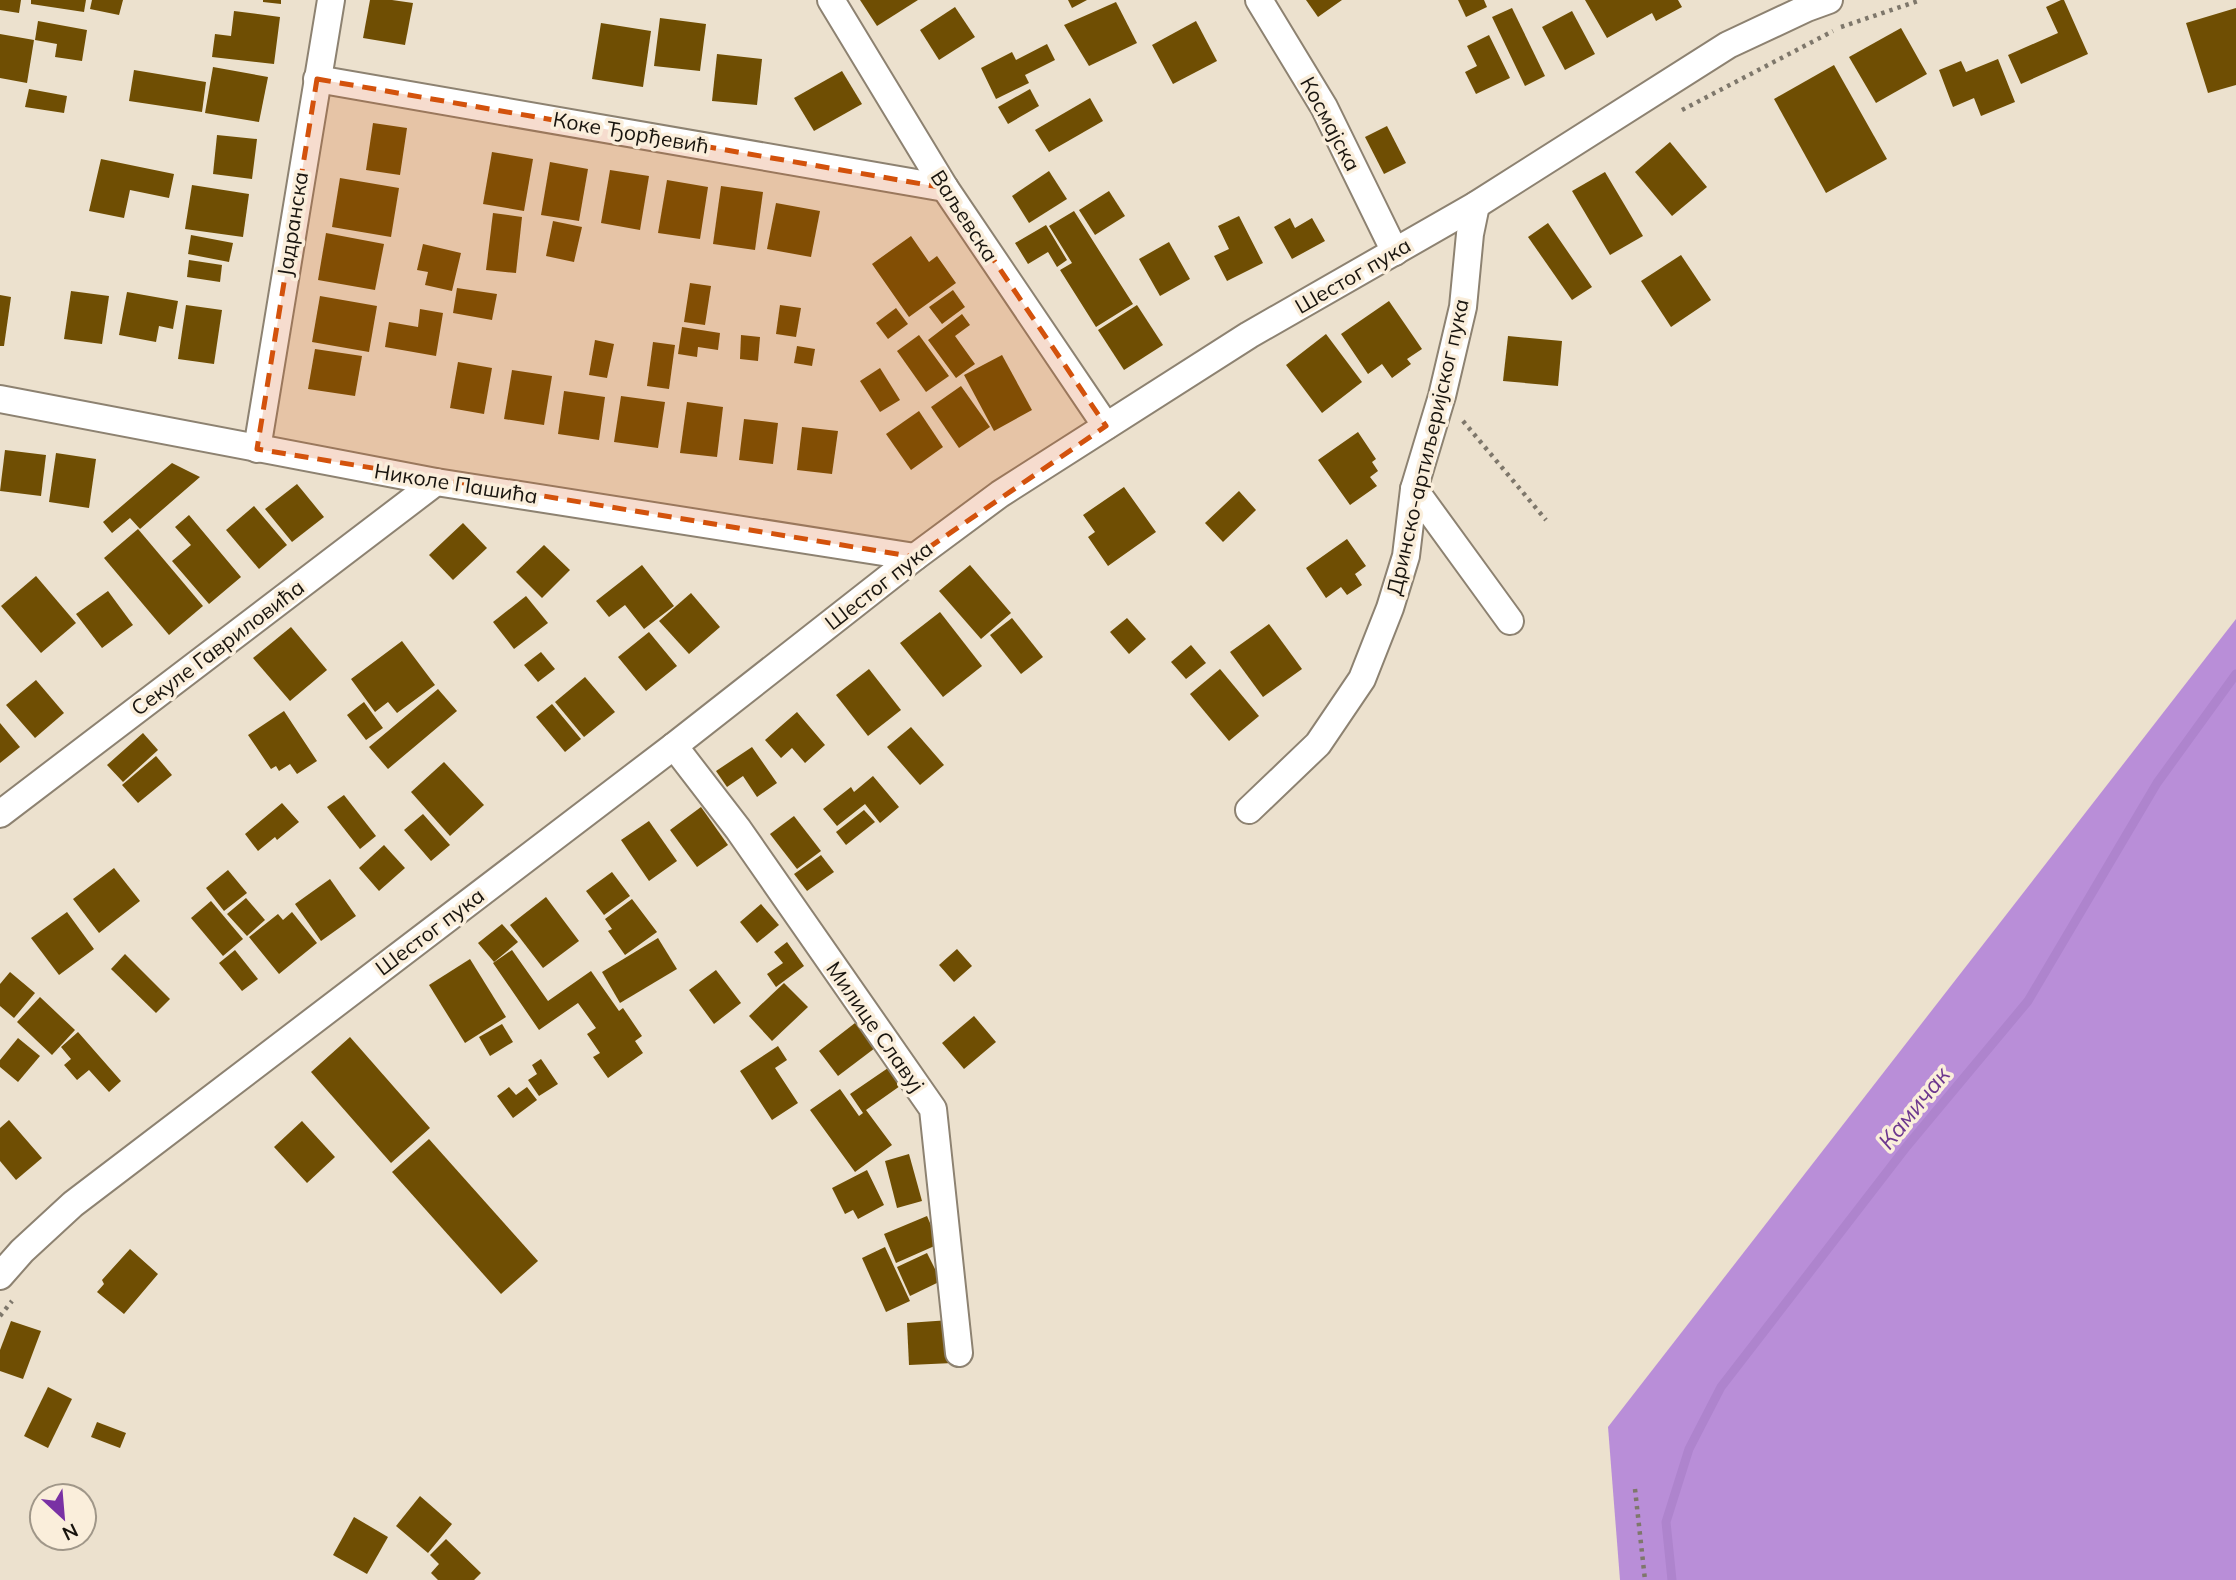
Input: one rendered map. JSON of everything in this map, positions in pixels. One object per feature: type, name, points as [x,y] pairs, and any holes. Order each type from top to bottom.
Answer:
[{"type":"street","name":"Јадранска","points":[[257,449],[331,0]]},
{"type":"street","name":"Ваљевска","points":[[831,0],[945,188],[1106,426]]},
{"type":"street","name":"Космајска","points":[[1259,0],[1324,107],[1395,252]]},
{"type":"street","name":"Шестог пука","points":[[0,1276],[22,1251],[73,1204],[674,746],[915,556],[1000,495],[1249,335],[1476,205],[1728,45],[1829,0]]},
{"type":"street","name":"Коке Ђорђевић","points":[[317,79],[945,188]]},
{"type":"street","name":"Дринско-артиљеријског пука","points":[[1248,810],[1318,744],[1362,679],[1390,608],[1406,556],[1414,489],[1442,396],[1463,307],[1470,234],[1476,205]]},
{"type":"street","name":"Николе Пашића","points":[[0,400],[436,482],[915,556]]},
{"type":"street","name":"Секуле Гавриловића","points":[[0,814],[436,482]]},
{"type":"street","points":[[1414,489],[1510,621]]},
{"type":"street","name":"Милице Славуј","points":[[674,746],[738,830],[933,1109],[959,1353]]},
{"type":"path","points":[[1677,113],[1787,52],[1839,28],[1921,0]]},
{"type":"path","points":[[1442,396],[1546,520]]},
{"type":"path","points":[[0,1317],[13,1300]]},
{"type":"path","points":[[1635,1489],[1645,1580]]},
{"type":"highlighted area","points":[[317,79],[945,188],[1106,426],[915,557],[257,449]]},
{"type":"shaded area","points":[[2236,619],[2236,1580],[1620,1580],[1608,1427]]},
{"type":"building","points":[[0,0],[21,0],[19,13],[0,10]]},
{"type":"building","points":[[31,0],[86,0],[84,12],[31,4]]},
{"type":"building","points":[[92,0],[123,0],[119,15],[90,9]]},
{"type":"building","points":[[281,0],[281,4],[263,2]]},
{"type":"building","points":[[370,0],[413,3],[405,45],[363,38]]},
{"type":"building","points":[[860,0],[918,0],[877,26]]},
{"type":"building","points":[[1068,0],[1087,0],[1072,8]]},
{"type":"building","points":[[1306,0],[1342,0],[1318,17]]},
{"type":"building","points":[[1458,0],[1484,0],[1487,7],[1466,17]]},
{"type":"building","points":[[1585,0],[1678,0],[1682,7],[1656,21],[1652,13],[1607,38]]},
{"type":"building","points":[[2064,0],[2088,54],[2021,84],[2008,55],[2058,33],[2046,7]]},
{"type":"building","points":[[1116,2],[1137,43],[1089,66],[1064,25]]},
{"type":"building","points":[[955,7],[975,37],[939,60],[920,30]]},
{"type":"building","points":[[1512,8],[1545,76],[1525,86],[1492,17]]},
{"type":"building","points":[[2236,8],[2236,85],[2208,93],[2186,23]]},
{"type":"building","points":[[234,11],[280,17],[274,64],[212,57],[215,34],[231,36]]},
{"type":"building","points":[[1572,11],[1595,54],[1565,70],[1542,27]]},
{"type":"building","points":[[660,18],[706,24],[700,71],[654,66]]},
{"type":"building","points":[[38,21],[87,30],[82,61],[55,57],[57,44],[35,40]]},
{"type":"building","points":[[1196,21],[1217,61],[1173,84],[1152,45]]},
{"type":"building","points":[[601,23],[651,31],[643,87],[592,79]]},
{"type":"building","points":[[1901,28],[1927,74],[1876,103],[1849,57]]},
{"type":"building","points":[[0,34],[34,40],[27,83],[0,78]]},
{"type":"building","points":[[1489,35],[1510,78],[1476,94],[1465,72],[1477,66],[1467,46]]},
{"type":"building","points":[[1047,44],[1055,60],[1025,75],[1029,83],[996,99],[981,68],[1012,52],[1016,60]]},
{"type":"building","points":[[717,54],[762,59],[757,105],[712,101]]},
{"type":"building","points":[[1998,59],[2015,102],[1981,116],[1974,98],[1953,107],[1939,70],[1961,61],[1966,72]]},
{"type":"building","points":[[1834,65],[1887,159],[1826,193],[1774,99]]},
{"type":"building","points":[[213,67],[268,77],[259,122],[205,113]]},
{"type":"building","points":[[134,70],[206,82],[202,112],[129,101]]},
{"type":"building","points":[[842,71],[862,104],[814,131],[794,98]]},
{"type":"building","points":[[29,89],[67,96],[64,113],[25,107]]},
{"type":"building","points":[[1030,89],[1039,106],[1008,124],[998,107]]},
{"type":"building","points":[[1090,98],[1103,121],[1049,152],[1035,130]]},
{"type":"building","points":[[373,123],[407,128],[400,175],[366,170]]},
{"type":"building","points":[[1387,126],[1406,163],[1384,174],[1365,137]]},
{"type":"building","points":[[217,135],[257,139],[252,179],[213,174]]},
{"type":"building","points":[[1670,142],[1707,187],[1672,216],[1635,172]]},
{"type":"building","points":[[492,152],[533,159],[524,211],[483,204]]},
{"type":"building","points":[[101,159],[174,174],[169,198],[130,190],[124,218],[89,211]]},
{"type":"building","points":[[550,162],[588,169],[579,221],[541,215]]},
{"type":"building","points":[[610,170],[649,176],[640,230],[601,223]]},
{"type":"building","points":[[1049,171],[1067,199],[1029,223],[1012,196]]},
{"type":"building","points":[[1605,172],[1643,236],[1610,255],[1572,191]]},
{"type":"building","points":[[340,178],[399,188],[391,237],[332,227]]},
{"type":"building","points":[[667,180],[708,187],[700,239],[658,233]]},
{"type":"building","points":[[192,185],[249,194],[243,237],[185,229]]},
{"type":"building","points":[[721,186],[763,192],[755,250],[713,244]]},
{"type":"building","points":[[1109,191],[1125,216],[1095,235],[1079,210]]},
{"type":"building","points":[[776,203],[820,211],[811,257],[767,249]]},
{"type":"building","points":[[1074,211],[1133,304],[1096,327],[1060,270],[1072,263],[1049,226]]},
{"type":"building","points":[[493,213],[522,217],[516,273],[486,270]]},
{"type":"building","points":[[1239,216],[1263,263],[1227,281],[1214,256],[1229,249],[1218,226]]},
{"type":"building","points":[[1290,218],[1295,228],[1312,218],[1325,241],[1292,259],[1274,227]]},
{"type":"building","points":[[553,221],[582,227],[574,262],[546,256]]},
{"type":"building","points":[[1548,223],[1592,287],[1572,300],[1528,237]]},
{"type":"building","points":[[1046,225],[1067,260],[1057,267],[1048,252],[1028,264],[1015,243]]},
{"type":"building","points":[[326,233],[384,244],[375,290],[318,280]]},
{"type":"building","points":[[191,235],[233,243],[229,262],[188,254]]},
{"type":"building","points":[[911,236],[929,262],[937,256],[956,283],[909,317],[872,264]]},
{"type":"building","points":[[1169,242],[1190,279],[1160,296],[1139,259]]},
{"type":"building","points":[[423,244],[461,253],[452,291],[425,285],[428,272],[417,270]]},
{"type":"building","points":[[1681,255],[1711,300],[1671,327],[1641,281]]},
{"type":"building","points":[[189,260],[222,265],[220,282],[187,277]]},
{"type":"building","points":[[690,283],[711,286],[705,325],[684,322]]},
{"type":"building","points":[[457,288],[497,294],[492,320],[453,313]]},
{"type":"building","points":[[953,290],[965,307],[942,324],[929,307]]},
{"type":"building","points":[[71,291],[109,296],[102,344],[64,339]]},
{"type":"building","points":[[127,292],[178,301],[173,329],[159,326],[156,342],[119,335]]},
{"type":"building","points":[[0,295],[11,297],[4,346],[0,346]]},
{"type":"building","points":[[320,296],[377,306],[369,352],[312,342]]},
{"type":"building","points":[[1389,301],[1422,349],[1407,359],[1411,364],[1392,378],[1382,364],[1368,374],[1341,334]]},
{"type":"building","points":[[186,305],[222,310],[214,364],[178,359]]},
{"type":"building","points":[[780,305],[801,308],[796,337],[776,334]]},
{"type":"building","points":[[1137,305],[1163,345],[1124,370],[1098,330]]},
{"type":"building","points":[[896,308],[908,324],[888,339],[876,323]]},
{"type":"building","points":[[420,309],[443,313],[436,356],[385,347],[389,322],[418,327]]},
{"type":"building","points":[[962,314],[970,325],[955,336],[975,364],[956,378],[928,340]]},
{"type":"building","points":[[682,327],[720,333],[718,350],[698,347],[697,357],[678,354]]},
{"type":"building","points":[[1326,334],[1362,382],[1322,413],[1286,365]]},
{"type":"building","points":[[741,335],[760,337],[758,361],[740,359]]},
{"type":"building","points":[[919,335],[949,376],[926,392],[897,351]]},
{"type":"building","points":[[1508,336],[1562,341],[1558,386],[1503,381]]},
{"type":"building","points":[[595,340],[614,344],[607,378],[589,375]]},
{"type":"building","points":[[653,342],[675,345],[669,389],[647,386]]},
{"type":"building","points":[[797,346],[815,349],[812,366],[794,363]]},
{"type":"building","points":[[315,349],[362,356],[355,396],[308,389]]},
{"type":"building","points":[[1002,355],[1032,410],[994,431],[964,375]]},
{"type":"building","points":[[458,362],[492,368],[484,414],[450,408]]},
{"type":"building","points":[[880,368],[900,400],[880,412],[860,381]]},
{"type":"building","points":[[512,370],[552,376],[544,425],[504,419]]},
{"type":"building","points":[[961,386],[990,427],[959,448],[931,407]]},
{"type":"building","points":[[564,391],[605,397],[599,440],[558,434]]},
{"type":"building","points":[[621,396],[665,402],[658,448],[614,442]]},
{"type":"building","points":[[687,402],[723,407],[717,457],[680,453]]},
{"type":"building","points":[[919,411],[943,447],[911,470],[886,434]]},
{"type":"building","points":[[744,419],[778,423],[773,464],[739,460]]},
{"type":"building","points":[[802,427],[838,431],[832,474],[797,470]]},
{"type":"building","points":[[1358,432],[1376,459],[1372,462],[1378,471],[1370,477],[1377,486],[1350,505],[1318,460]]},
{"type":"building","points":[[5,450],[46,455],[41,496],[0,491]]},
{"type":"building","points":[[56,453],[96,459],[89,508],[49,502]]},
{"type":"building","points":[[172,463],[200,477],[140,529],[130,518],[112,533],[103,522]]},
{"type":"building","points":[[297,484],[324,517],[292,542],[265,509]]},
{"type":"building","points":[[1124,487],[1156,532],[1108,566],[1088,537],[1095,532],[1083,515]]},
{"type":"building","points":[[1239,491],[1256,510],[1223,542],[1205,523]]},
{"type":"building","points":[[254,506],[287,545],[259,569],[226,530]]},
{"type":"building","points":[[189,515],[241,577],[209,604],[172,561],[191,545],[175,527]]},
{"type":"building","points":[[463,523],[487,548],[453,580],[429,555]]},
{"type":"building","points":[[138,529],[203,606],[169,635],[104,558]]},
{"type":"building","points":[[1347,539],[1366,566],[1355,574],[1362,585],[1347,595],[1341,587],[1326,598],[1306,568]]},
{"type":"building","points":[[544,545],[570,570],[542,598],[516,572]]},
{"type":"building","points":[[642,565],[674,606],[644,629],[625,605],[609,617],[596,601]]},
{"type":"building","points":[[970,565],[1011,613],[981,639],[939,591]]},
{"type":"building","points":[[36,576],[76,623],[41,653],[1,606]]},
{"type":"building","points":[[108,591],[133,625],[102,648],[76,614]]},
{"type":"building","points":[[691,593],[720,627],[689,654],[659,621]]},
{"type":"building","points":[[526,596],[548,623],[514,649],[493,622]]},
{"type":"building","points":[[940,612],[982,666],[943,697],[900,643]]},
{"type":"building","points":[[1012,618],[1043,657],[1021,674],[990,635]]},
{"type":"building","points":[[1127,618],[1146,639],[1129,654],[1110,632]]},
{"type":"building","points":[[1269,624],[1302,669],[1263,697],[1230,652]]},
{"type":"building","points":[[291,627],[327,670],[290,701],[253,658]]},
{"type":"building","points":[[649,632],[677,666],[646,691],[618,657]]},
{"type":"building","points":[[402,641],[435,685],[397,713],[388,702],[375,712],[351,679]]},
{"type":"building","points":[[1191,645],[1206,663],[1186,679],[1171,662]]},
{"type":"building","points":[[541,652],[555,669],[538,682],[524,665]]},
{"type":"building","points":[[869,669],[901,710],[868,736],[836,695]]},
{"type":"building","points":[[1220,669],[1259,716],[1229,741],[1190,694]]},
{"type":"building","points":[[585,677],[615,712],[584,737],[555,702]]},
{"type":"building","points":[[36,680],[64,713],[35,738],[6,705]]},
{"type":"building","points":[[438,689],[457,711],[388,769],[369,747]]},
{"type":"building","points":[[364,702],[383,728],[366,740],[347,715]]},
{"type":"building","points":[[552,704],[581,739],[565,752],[536,717]]},
{"type":"building","points":[[284,711],[317,761],[297,774],[290,764],[279,771],[276,766],[271,769],[248,735]]},
{"type":"building","points":[[797,712],[825,745],[805,763],[792,748],[781,758],[765,740]]},
{"type":"building","points":[[0,723],[20,747],[0,763]]},
{"type":"building","points":[[911,727],[944,765],[920,785],[887,747]]},
{"type":"building","points":[[143,733],[158,750],[123,782],[107,765]]},
{"type":"building","points":[[752,747],[777,783],[757,797],[743,776],[727,787],[716,771]]},
{"type":"building","points":[[156,756],[172,775],[138,803],[122,785]]},
{"type":"building","points":[[444,762],[484,805],[450,836],[411,792]]},
{"type":"building","points":[[873,776],[899,807],[880,823],[865,804],[837,826],[823,809],[851,787],[854,792]]},
{"type":"building","points":[[344,795],[376,836],[360,849],[327,807]]},
{"type":"building","points":[[282,803],[299,822],[258,851],[245,834]]},
{"type":"building","points":[[701,807],[728,845],[697,867],[670,830]]},
{"type":"building","points":[[864,810],[875,822],[846,845],[836,832]]},
{"type":"building","points":[[423,814],[450,845],[431,861],[404,830]]},
{"type":"building","points":[[794,816],[821,851],[797,869],[770,834]]},
{"type":"building","points":[[649,821],[677,861],[649,881],[621,840]]},
{"type":"building","points":[[384,845],[405,868],[379,891],[359,868]]},
{"type":"building","points":[[821,855],[834,872],[807,891],[794,874]]},
{"type":"building","points":[[114,868],[140,901],[99,933],[73,899]]},
{"type":"building","points":[[228,870],[247,893],[224,911],[206,888]]},
{"type":"building","points":[[612,872],[630,896],[604,915],[586,891]]},
{"type":"building","points":[[330,879],[356,916],[321,941],[295,904]]},
{"type":"building","points":[[546,897],[579,941],[543,968],[510,925]]},
{"type":"building","points":[[246,898],[265,920],[247,936],[227,914]]},
{"type":"building","points":[[632,899],[657,932],[625,955],[608,931],[612,929],[605,919]]},
{"type":"building","points":[[211,901],[243,939],[223,956],[191,918]]},
{"type":"building","points":[[761,904],[779,925],[757,943],[740,922]]},
{"type":"building","points":[[67,912],[94,949],[59,975],[31,938]]},
{"type":"building","points":[[292,912],[317,943],[279,974],[249,937],[278,914],[283,920]]},
{"type":"building","points":[[502,924],[518,942],[494,962],[478,943]]},
{"type":"building","points":[[658,938],[677,969],[620,1003],[602,972]]},
{"type":"building","points":[[787,942],[804,966],[776,987],[767,974],[783,963],[774,952]]},
{"type":"building","points":[[957,949],[972,966],[954,982],[939,965]]},
{"type":"building","points":[[235,950],[258,979],[242,991],[219,963]]},
{"type":"building","points":[[512,950],[548,1001],[591,971],[619,1011],[623,1008],[642,1036],[635,1041],[643,1053],[608,1078],[593,1057],[600,1053],[587,1034],[596,1028],[578,1003],[539,1030],[493,963]]},
{"type":"building","points":[[125,954],[170,999],[156,1013],[111,969]]},
{"type":"building","points":[[470,959],[506,1017],[465,1043],[429,985]]},
{"type":"building","points":[[716,970],[741,1003],[714,1024],[689,990]]},
{"type":"building","points":[[10,972],[35,993],[14,1018],[0,1006],[0,984]]},
{"type":"building","points":[[784,983],[808,1007],[772,1041],[749,1016]]},
{"type":"building","points":[[40,997],[75,1030],[52,1055],[17,1022]]},
{"type":"building","points":[[974,1016],[996,1042],[964,1069],[942,1043]]},
{"type":"building","points":[[855,1023],[875,1048],[838,1076],[819,1051]]},
{"type":"building","points":[[502,1024],[513,1042],[490,1056],[479,1037]]},
{"type":"building","points":[[78,1032],[121,1081],[109,1092],[89,1070],[77,1080],[64,1065],[71,1059],[61,1047]]},
{"type":"building","points":[[350,1037],[430,1128],[391,1163],[311,1072]]},
{"type":"building","points":[[18,1038],[40,1056],[18,1082],[0,1067],[0,1060]]},
{"type":"building","points":[[778,1046],[787,1060],[775,1068],[798,1103],[772,1120],[740,1071]]},
{"type":"building","points":[[541,1059],[558,1084],[539,1096],[528,1080],[537,1074],[532,1065]]},
{"type":"building","points":[[888,1068],[900,1086],[866,1110],[892,1145],[855,1172],[810,1110],[840,1089],[859,1116],[863,1113],[850,1094]]},
{"type":"building","points":[[509,1087],[516,1095],[527,1087],[537,1100],[513,1118],[497,1096]]},
{"type":"building","points":[[9,1120],[42,1158],[16,1180],[0,1161],[0,1128]]},
{"type":"building","points":[[302,1121],[335,1157],[307,1183],[274,1147]]},
{"type":"building","points":[[429,1139],[538,1261],[501,1294],[392,1172]]},
{"type":"building","points":[[909,1154],[922,1201],[897,1208],[885,1161]]},
{"type":"building","points":[[867,1170],[884,1205],[858,1219],[853,1210],[845,1214],[832,1188]]},
{"type":"building","points":[[927,1216],[939,1244],[896,1263],[884,1234]]},
{"type":"building","points":[[885,1247],[910,1301],[886,1312],[862,1258]]},
{"type":"building","points":[[130,1249],[158,1274],[124,1314],[97,1292],[104,1284],[102,1280]]},
{"type":"building","points":[[927,1253],[941,1281],[910,1296],[897,1267]]},
{"type":"building","points":[[950,1320],[953,1363],[909,1365],[907,1323]]},
{"type":"building","points":[[11,1321],[41,1331],[23,1379],[0,1371],[0,1350]]},
{"type":"building","points":[[48,1387],[72,1399],[48,1448],[24,1436]]},
{"type":"building","points":[[97,1422],[126,1433],[120,1448],[91,1437]]},
{"type":"building","points":[[420,1496],[452,1524],[428,1553],[396,1526]]},
{"type":"building","points":[[354,1517],[388,1537],[367,1574],[333,1555]]},
{"type":"building","points":[[446,1539],[481,1573],[474,1580],[438,1580],[431,1573],[439,1564],[430,1555]]},
{"type":"waterway","name":"Камичак","points":[[1672,1580],[1666,1522],[1689,1449],[1721,1387],[1907,1146],[2028,1001],[2157,783],[2236,674]]}]
